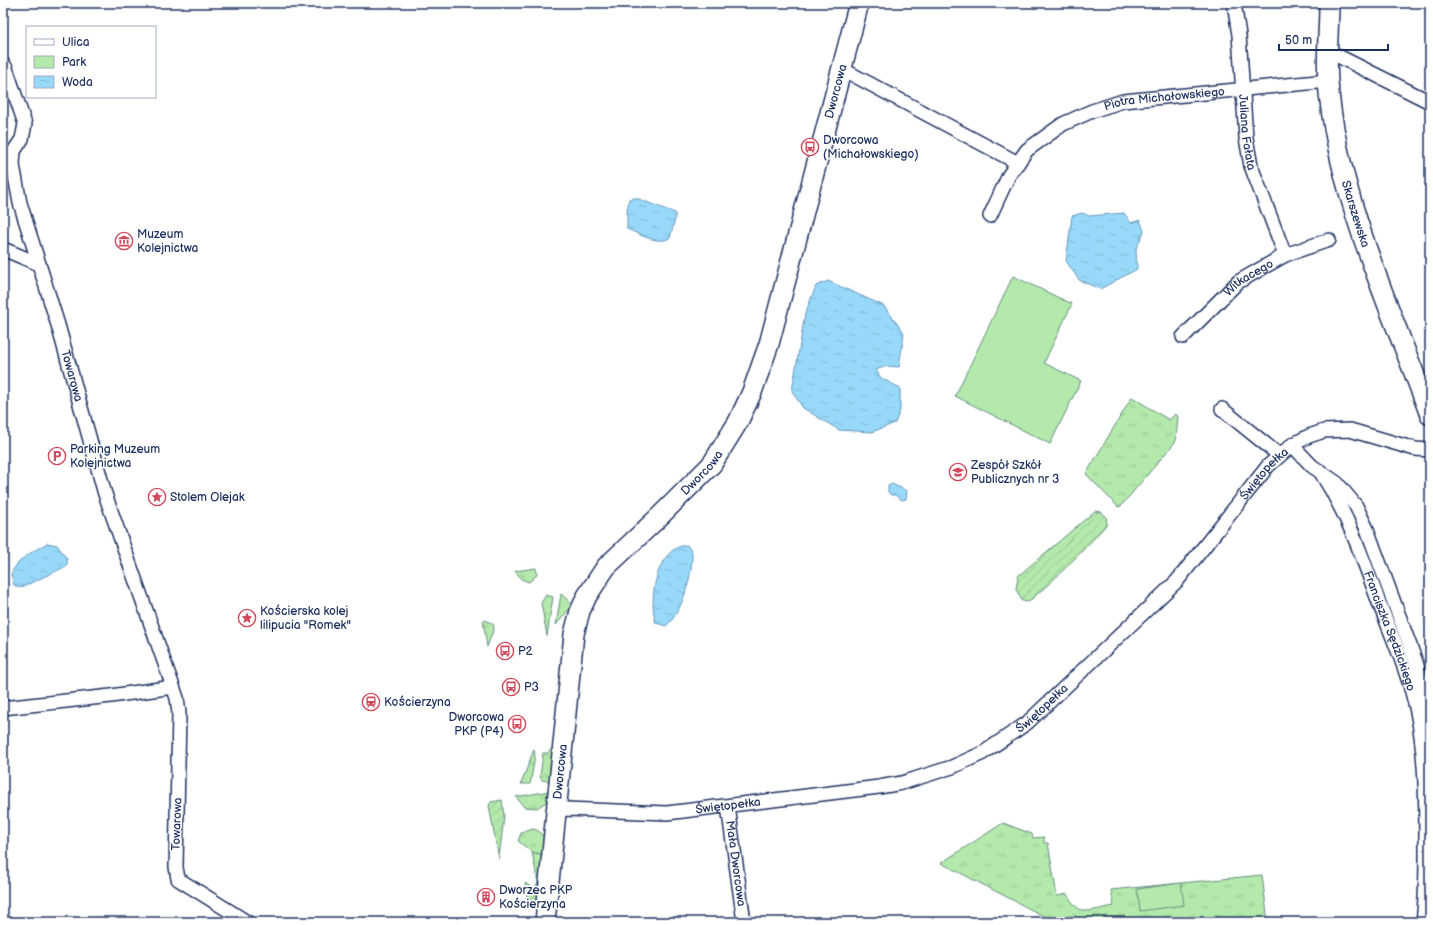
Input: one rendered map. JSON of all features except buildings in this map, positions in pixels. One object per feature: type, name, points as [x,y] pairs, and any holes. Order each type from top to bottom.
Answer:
[{"type":"street","name":"Dworcowa","points":[[545,922],[574,634],[580,611],[587,596],[606,567],[712,464],[738,422],[752,392],[769,344],[859,3]]},
{"type":"street","name":"Juliana Fałata","points":[[1234,3],[1239,35],[1246,138],[1252,166],[1285,255]]},
{"type":"street","name":"Skarszewska","points":[[1329,3],[1328,81],[1335,129],[1345,175],[1366,245],[1430,415]]},
{"type":"street","points":[[1328,52],[1430,102]]},
{"type":"street","name":"Towarowa","points":[[3,64],[6,68],[24,119],[26,129],[22,139],[14,151],[13,165],[20,203],[105,494],[173,687],[179,714],[176,867],[178,879],[247,922]]},
{"type":"street","points":[[842,69],[1018,163]]},
{"type":"street","name":"Piotra Michałowskiego","points":[[990,216],[1009,175],[1027,150],[1063,124],[1092,111],[1123,101],[1328,81]]},
{"type":"street","name":"Witkacego","points":[[1183,337],[1238,282],[1285,255],[1329,240]]},
{"type":"street","points":[[3,249],[39,264]]},
{"type":"street","points":[[1222,410],[1279,455]]},
{"type":"street","name":"Świętopełka","points":[[556,812],[566,809],[667,813],[902,783],[952,767],[983,753],[1027,722],[1177,581],[1268,466],[1292,445],[1309,436],[1324,431],[1350,430],[1415,449],[1430,450]]},
{"type":"street","name":"Franciszka Sędzickiego","points":[[1292,445],[1312,466],[1337,483],[1356,506],[1364,523],[1416,662],[1430,715]]},
{"type":"street","name":"Franciszka Sędzickiego","points":[[1320,471],[1344,511],[1357,540],[1404,669],[1418,716],[1424,764],[1426,823],[1425,903],[1423,922]]},
{"type":"street","points":[[3,708],[111,696],[173,687]]},
{"type":"street","name":"Mała Dworcowa","points":[[728,806],[744,922]]},
{"type":"green space","points":[[1013,276],[1072,304],[1044,363],[1081,381],[1050,444],[955,396]]},
{"type":"green space","points":[[1132,397],[1169,420],[1175,414],[1178,416],[1176,441],[1121,506],[1118,507],[1086,474]]},
{"type":"green space","points":[[1095,511],[1101,512],[1106,516],[1107,524],[1079,555],[1049,584],[1028,602],[1022,601],[1016,589],[1018,576]]},
{"type":"green space","points":[[536,568],[537,575],[529,582],[521,579],[515,571]]},
{"type":"green space","points":[[561,594],[572,606],[556,625]]},
{"type":"green space","points":[[546,595],[553,597],[547,636],[541,603]]},
{"type":"green space","points":[[485,620],[493,624],[494,628],[487,647],[483,621]]},
{"type":"green space","points":[[554,746],[552,782],[542,780],[540,777],[543,753],[548,753]]},
{"type":"green space","points":[[534,749],[535,756],[530,784],[521,784]]},
{"type":"green space","points":[[549,791],[549,800],[537,808],[524,807],[516,797]]},
{"type":"green space","points":[[502,800],[504,816],[499,859],[489,806],[491,802]]},
{"type":"green space","points":[[1003,823],[1032,834],[1033,838],[1044,837],[1044,843],[1048,843],[1057,896],[1067,894],[1072,902],[1081,910],[1092,911],[1114,906],[1111,890],[1262,875],[1268,922],[1055,922],[941,863]]},
{"type":"green space","points":[[533,829],[537,830],[544,839],[544,855],[532,852],[518,841],[521,833]]},
{"type":"green space","points":[[532,852],[544,855],[539,901],[528,903],[525,883],[534,889],[538,883]]},
{"type":"green space","points":[[1181,883],[1184,905],[1140,911],[1137,889]]},
{"type":"water","points":[[636,198],[675,213],[670,238],[665,240],[654,240],[627,229],[629,199]]},
{"type":"water","points":[[1082,213],[1089,216],[1124,213],[1131,223],[1140,220],[1144,231],[1136,249],[1137,269],[1100,289],[1079,280],[1066,261],[1072,216]]},
{"type":"water","points":[[828,281],[884,306],[904,333],[899,367],[886,366],[876,370],[881,378],[900,388],[900,410],[895,423],[872,432],[839,430],[803,408],[792,391],[805,314],[816,286]]},
{"type":"water","points":[[892,484],[907,491],[906,499],[902,500],[888,492],[888,486]]},
{"type":"water","points":[[47,543],[57,545],[67,559],[67,566],[20,588],[14,585],[11,574],[14,568],[26,556]]},
{"type":"water","points":[[687,545],[692,552],[692,561],[686,592],[672,620],[666,626],[656,623],[653,601],[654,589],[661,564],[676,548]]},
{"type":"place","name":"Dworcowa (Michałowskiego)","points":[[810,147]]},
{"type":"place","name":"Muzeum Kolejnictwa","points":[[124,241]]},
{"type":"place","name":"Parking Muzeum Kolejnictwa","points":[[57,456]]},
{"type":"place","name":"Zespół Szkół Publicznych nr 3","points":[[958,472]]},
{"type":"place","name":"Stolem Olejak","points":[[157,497]]},
{"type":"place","name":"Kościerska kolej lilipucia \"Romek\"","points":[[247,618]]},
{"type":"place","name":"P2","points":[[505,651]]},
{"type":"place","name":"P3","points":[[511,687]]},
{"type":"place","name":"Kościerzyna","points":[[371,702]]},
{"type":"place","name":"Dworcowa PKP (P4)","points":[[517,724]]},
{"type":"place","name":"Dworzec PKP Kościerzyna","points":[[486,897]]}]
